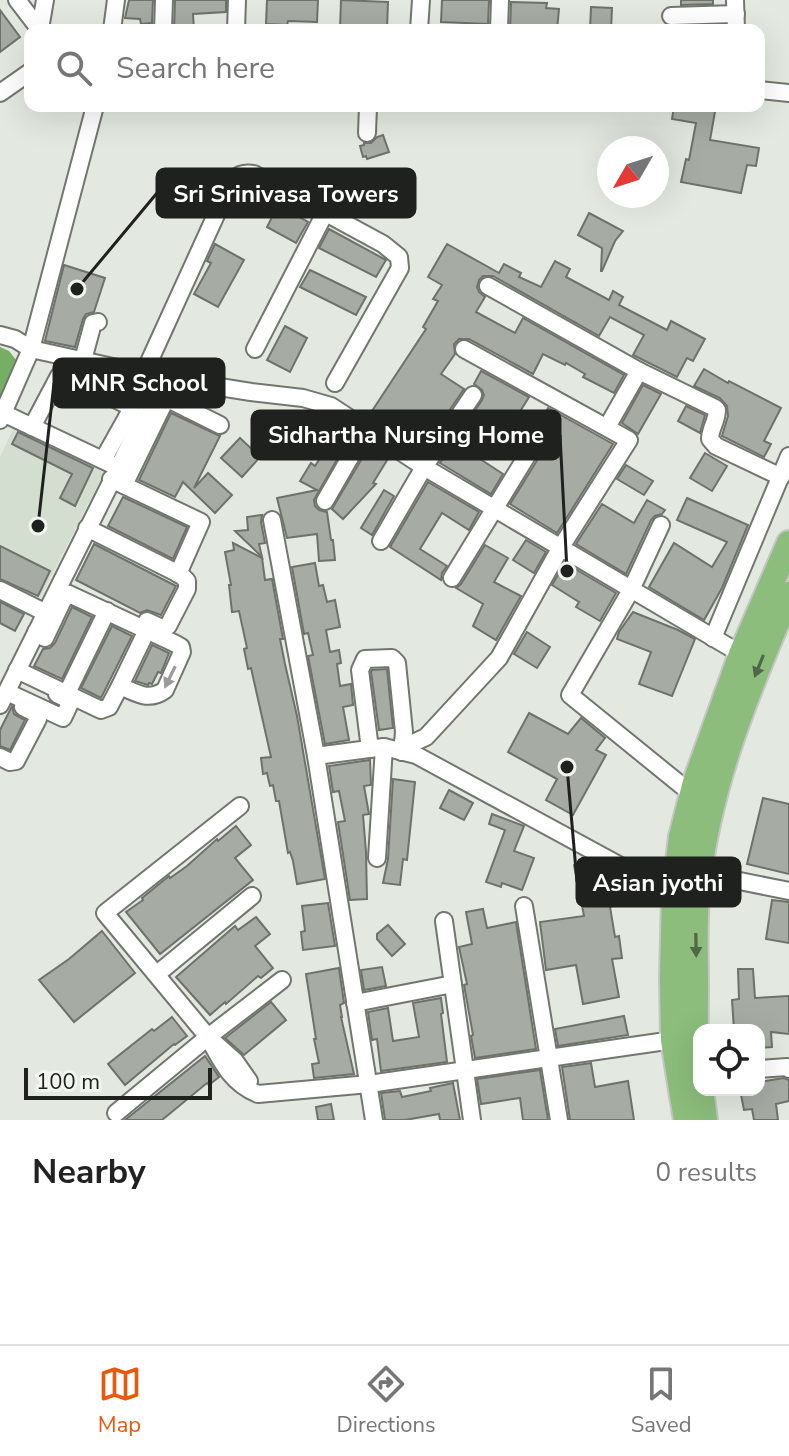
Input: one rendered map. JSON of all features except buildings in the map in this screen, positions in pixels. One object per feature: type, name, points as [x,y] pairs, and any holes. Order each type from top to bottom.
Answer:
[{"type":"highway","points":[[686,1120],[673,1040],[674,895],[681,837],[692,794],[741,654],[789,543]]},
{"type":"highway","points":[[698,1024],[695,918],[715,791],[737,720],[789,594]]},
{"type":"highway","points":[[702,1096],[705,1120]]},
{"type":"street","points":[[17,0],[35,24]]},
{"type":"street","points":[[41,24],[45,0]]},
{"type":"street","points":[[113,24],[116,0]]},
{"type":"street","points":[[163,24],[164,0]]},
{"type":"street","points":[[236,24],[237,0]]},
{"type":"street","points":[[419,24],[421,0]]},
{"type":"street","points":[[499,24],[500,0]]},
{"type":"street","points":[[671,16],[736,15]]},
{"type":"street","points":[[0,93],[24,76]]},
{"type":"street","points":[[765,91],[789,93]]},
{"type":"street","points":[[93,112],[31,349],[2,417],[32,427],[201,522],[178,574]]},
{"type":"street","points":[[367,133],[368,112]]},
{"type":"street","points":[[144,373],[231,182],[248,172],[383,244],[399,257],[400,268],[335,383]]},
{"type":"street","points":[[255,349],[325,213]]},
{"type":"street","points":[[488,286],[639,371],[715,408],[717,416],[710,439],[716,446],[781,477]]},
{"type":"street","points":[[83,360],[93,323],[98,322]]},
{"type":"street","points":[[7,337],[31,349],[163,378],[303,398],[331,406],[424,467],[741,654]]},
{"type":"street","points":[[402,752],[426,737],[499,658],[561,547],[629,440],[464,349]]},
{"type":"street","points":[[607,427],[639,371]]},
{"type":"street","points":[[32,427],[59,376],[68,375],[129,406],[131,410],[114,473]]},
{"type":"street","points":[[0,721],[11,685],[41,635],[87,528],[163,378]]},
{"type":"street","points":[[188,409],[197,383]]},
{"type":"street","points":[[381,541],[424,467],[473,395]]},
{"type":"street","points":[[114,473],[165,401],[172,401],[220,425]]},
{"type":"street","points":[[325,501],[367,428]]},
{"type":"street","points":[[452,578],[528,454]]},
{"type":"street","points":[[713,638],[789,456]]},
{"type":"street","points":[[272,520],[316,756],[374,1120]]},
{"type":"street","points":[[661,525],[631,590],[570,695],[692,794]]},
{"type":"street","points":[[63,579],[162,628],[165,628],[187,589],[187,581],[178,574],[87,528]]},
{"type":"street","points":[[0,590],[46,613]]},
{"type":"street","points":[[41,635],[46,613],[59,598],[69,594],[181,647],[182,652],[165,690],[146,697],[120,686]]},
{"type":"street","points":[[67,693],[107,611]]},
{"type":"street","points":[[11,685],[67,693],[101,710],[109,707],[147,630]]},
{"type":"street","points":[[377,858],[377,748],[360,670],[365,659],[392,658],[397,663],[404,732],[402,752]]},
{"type":"street","points":[[0,757],[10,762],[16,761],[38,717],[11,685]]},
{"type":"street","points":[[316,756],[377,748],[416,755],[674,895]]},
{"type":"street","points":[[240,806],[105,913],[208,1037],[235,1061],[258,1094],[369,1084],[673,1040]]},
{"type":"street","points":[[700,873],[789,891]]},
{"type":"street","points":[[157,974],[252,896]]},
{"type":"street","points":[[524,906],[559,1120]]},
{"type":"street","points":[[444,921],[472,1120]]},
{"type":"street","points":[[116,1113],[282,980]]},
{"type":"street","points":[[355,1003],[453,984]]},
{"type":"street","points":[[765,1069],[788,1067]]},
{"type":"shaded area","points":[[0,347],[9,351],[17,361],[16,377],[0,411]]},
{"type":"shaded area","points":[[16,423],[107,467],[37,604],[0,586],[0,457]]},
{"type":"place","name":"Sri Srinivasa Towers","points":[[77,289]]},
{"type":"place","name":"MNR School","points":[[38,526]]},
{"type":"place","name":"Sidhartha Nursing Home","points":[[567,571]]},
{"type":"place","name":"Asian jyothi","points":[[567,767]]}]
